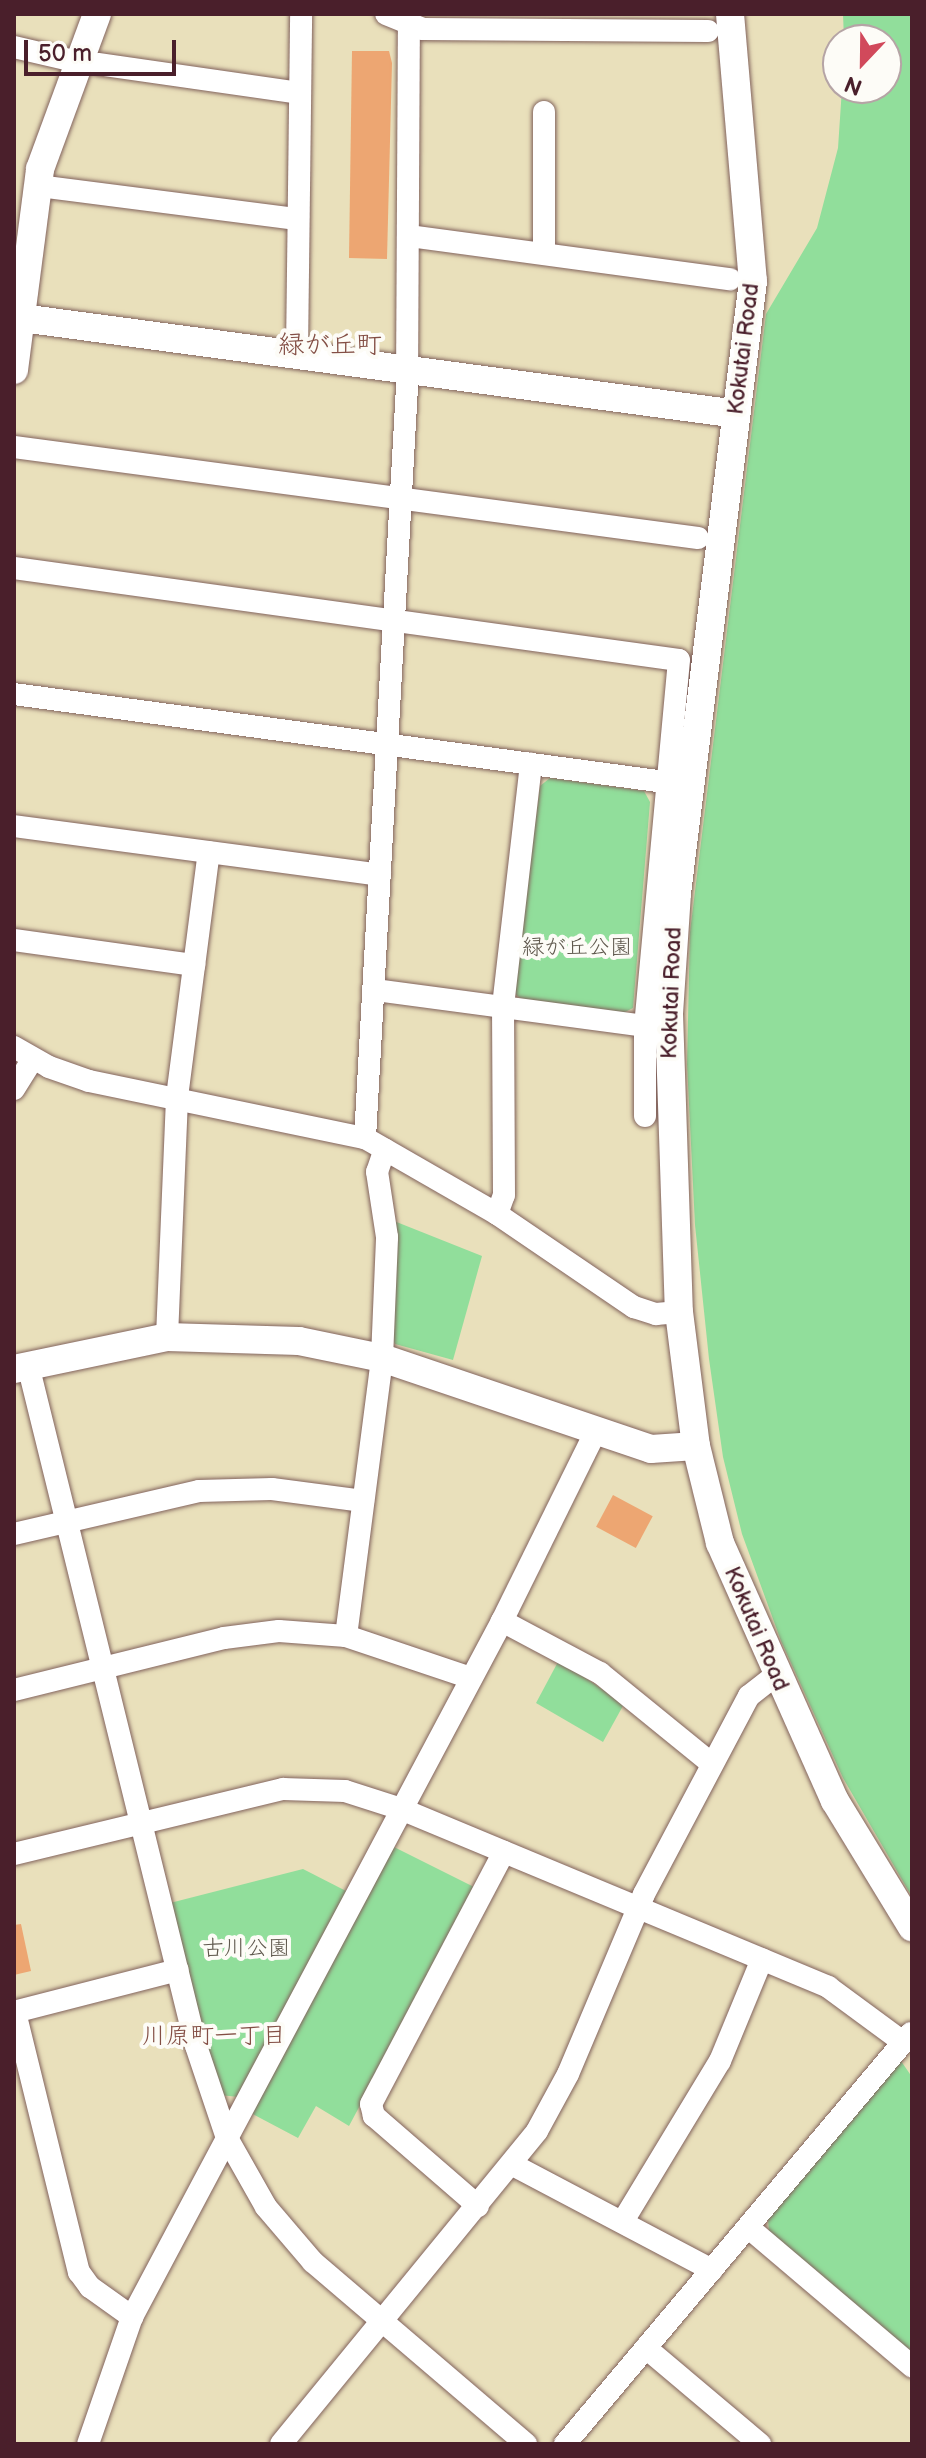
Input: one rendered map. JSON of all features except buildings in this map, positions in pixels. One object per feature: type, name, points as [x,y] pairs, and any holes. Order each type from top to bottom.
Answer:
[{"type":"street","points":[[90,63],[97,14]]},
{"type":"street","points":[[14,370],[17,317],[39,186],[112,14]]},
{"type":"street","points":[[297,353],[301,14]]},
{"type":"street","points":[[386,14],[409,20],[719,23]]},
{"type":"street","points":[[365,1138],[376,990],[407,369],[409,20]]},
{"type":"street","name":"Kokutai Road","points":[[719,23],[753,281],[688,780],[674,938],[670,1148],[679,1312],[696,1446],[720,1543],[775,1676],[849,1827],[912,1927]]},
{"type":"street","points":[[14,47],[90,63],[299,93]]},
{"type":"street","points":[[544,112],[544,253]]},
{"type":"street","points":[[39,186],[298,219]]},
{"type":"street","points":[[410,236],[730,279]]},
{"type":"street","points":[[17,317],[737,414]]},
{"type":"street","points":[[14,447],[698,538]]},
{"type":"street","points":[[14,568],[679,660],[665,782],[645,1026],[645,1116]]},
{"type":"street","points":[[14,694],[665,782]]},
{"type":"street","points":[[497,1214],[504,1195],[503,1006],[531,764]]},
{"type":"street","points":[[14,826],[380,875]]},
{"type":"street","points":[[167,1337],[177,1097],[209,852]]},
{"type":"street","points":[[14,940],[194,965]]},
{"type":"street","points":[[376,990],[645,1026]]},
{"type":"street","points":[[14,1089],[24,1053],[89,1081],[365,1138],[497,1214],[634,1307],[656,1314],[679,1312]]},
{"type":"street","points":[[346,1636],[382,1358],[387,1237],[377,1165],[385,1149]]},
{"type":"street","points":[[526,2444],[380,2320],[289,2235],[266,2207],[227,2138],[211,2098],[66,1521],[21,1367],[167,1337],[271,1338],[382,1358],[651,1449],[696,1446]]},
{"type":"street","points":[[88,2444],[132,2317],[468,1677],[502,1621],[596,1431]]},
{"type":"street","points":[[14,1534],[227,1489],[363,1501]]},
{"type":"street","points":[[502,1621],[600,1673],[712,1764]]},
{"type":"street","points":[[14,1690],[253,1633],[346,1636],[468,1677]]},
{"type":"street","points":[[281,2444],[380,2320],[513,2165],[568,2074],[637,1909],[712,1764],[749,1696],[775,1676]]},
{"type":"street","points":[[14,1854],[283,1789],[335,1790],[401,1809],[762,1959],[843,1995],[908,2038],[565,2444]]},
{"type":"street","points":[[478,2206],[374,2116],[371,2104],[504,1852]]},
{"type":"street","points":[[623,2221],[720,2061],[762,1959]]},
{"type":"street","points":[[132,2317],[90,2287],[79,2272],[14,2012],[178,1970]]},
{"type":"street","points":[[513,2165],[712,2270]]},
{"type":"street","points":[[749,2228],[912,2366]]},
{"type":"street","points":[[646,2348],[760,2444]]},
{"type":"green space","points":[[843,14],[912,14],[912,1897],[843,1778],[781,1641],[742,1534],[723,1457],[709,1359],[695,1225],[687,1064],[690,932],[766,314],[817,228],[838,148],[841,104],[902,104],[902,24],[843,24]]},
{"type":"green space","name":"緑が丘公園","points":[[550,778],[644,791],[650,802],[633,1008],[623,1013],[521,999],[513,992],[540,786]]},
{"type":"green space","points":[[394,1221],[482,1256],[453,1360],[395,1344],[392,1338]]},
{"type":"green space","points":[[559,1660],[624,1704],[603,1742],[536,1703]]},
{"type":"green space","points":[[392,1846],[476,1888],[349,2126],[316,2106],[298,2138],[249,2112]]},
{"type":"green space","name":"古川公園","points":[[303,1869],[348,1892],[239,2097],[219,2095],[170,1903]]},
{"type":"green space","points":[[901,2061],[912,2077],[912,2354],[769,2233],[768,2218]]},
{"type":"district","name":"緑が丘町","points":[[330,346]]},
{"type":"district","name":"川原町一丁目","points":[[214,2036]]}]
